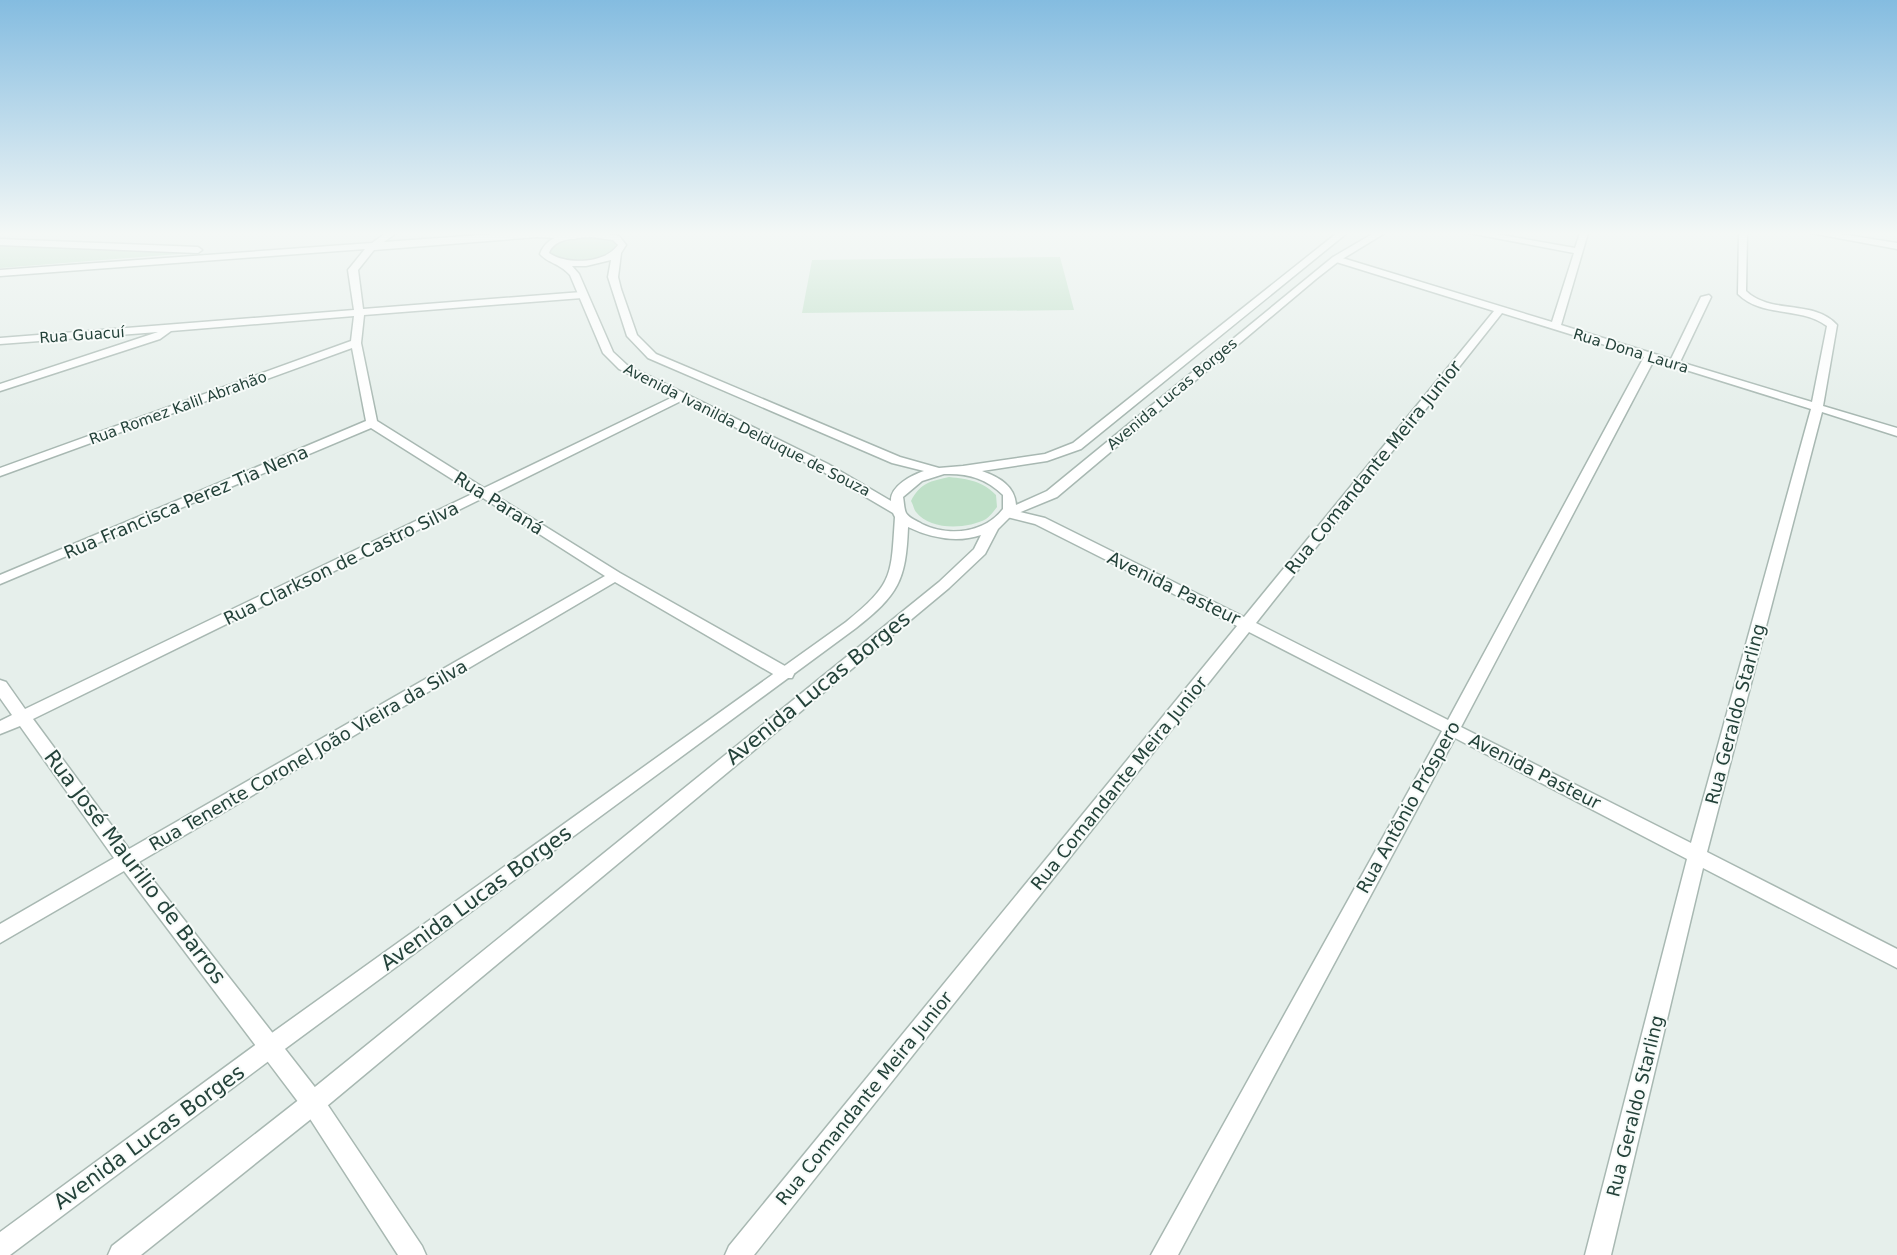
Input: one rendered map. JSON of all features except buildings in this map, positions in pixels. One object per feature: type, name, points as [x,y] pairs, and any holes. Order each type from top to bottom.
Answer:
[{"type":"street","points":[[356,292],[359,313],[356,343],[372,423]]},
{"type":"street","name":"Avenida Ivanilda Delduque de Souza","points":[[581,292],[608,353],[623,367],[824,468],[900,514]]},
{"type":"street","name":"Avenida Ivanilda Delduque de Souza","points":[[617,292],[632,336],[652,356],[896,460],[938,471]]},
{"type":"street","name":"Avenida Lucas Borges","points":[[963,470],[1047,458],[1077,446],[1271,292]]},
{"type":"street","name":"Avenida Lucas Borges","points":[[1008,513],[1052,494],[1069,481],[1297,292]]},
{"type":"street","name":"Rua Dona Laura","points":[[1441,292],[1897,432]]},
{"type":"street","points":[[1554,328],[1565,292]]},
{"type":"street","name":"Rua Geraldo Starling","points":[[1598,1255],[1697,855],[1817,408],[1832,325],[1811,315],[1760,304],[1744,296],[1741,292]]},
{"type":"street","name":"Rua Guacuí","points":[[0,341],[582,295]]},
{"type":"street","points":[[1674,364],[1706,297]]},
{"type":"street","name":"Rua Comandante Meira Junior","points":[[738,1255],[1500,310]]},
{"type":"street","points":[[0,388],[156,338],[169,328]]},
{"type":"street","name":"Rua Romez Kalil Abrahão","points":[[0,472],[356,343]]},
{"type":"street","name":"Rua Antônio Próspero","points":[[1164,1255],[1452,728],[1650,357]]},
{"type":"street","name":"Rua Clarkson de Castro Silva","points":[[0,728],[681,397]]},
{"type":"street","name":"Rua Paraná","points":[[372,423],[615,576],[786,674]]},
{"type":"street","name":"Rua Francisca Perez Tia Nena","points":[[0,580],[372,423]]},
{"type":"street","points":[[963,470],[975,472],[996,481],[1009,494],[1010,509],[1008,513],[992,527],[968,534],[933,533],[915,527],[900,514],[897,498],[904,486],[919,476],[938,471],[963,470]]},
{"type":"street","name":"Avenida Pasteur","points":[[1008,513],[1040,521],[1246,624],[1452,728],[1897,959]]},
{"type":"street","name":"Avenida Lucas Borges","points":[[0,1247],[270,1047],[786,674],[868,610],[893,582],[898,559],[900,514]]},
{"type":"street","name":"Avenida Lucas Borges","points":[[121,1255],[313,1103],[944,584],[980,551],[992,527]]},
{"type":"street","name":"Rua Tenente Coronel João Vieira da Silva","points":[[0,934],[615,576]]},
{"type":"street","name":"Rua José Maurilio de Barros","points":[[0,686],[24,716],[127,861],[313,1103],[413,1255]]},
{"type":"green space","points":[[806,292],[1069,292],[1074,310],[802,313]]},
{"type":"green space","points":[[949,477],[969,480],[991,490],[996,495],[997,507],[986,519],[969,525],[940,525],[930,523],[922,518],[915,511],[911,501],[914,495],[927,484]]}]
